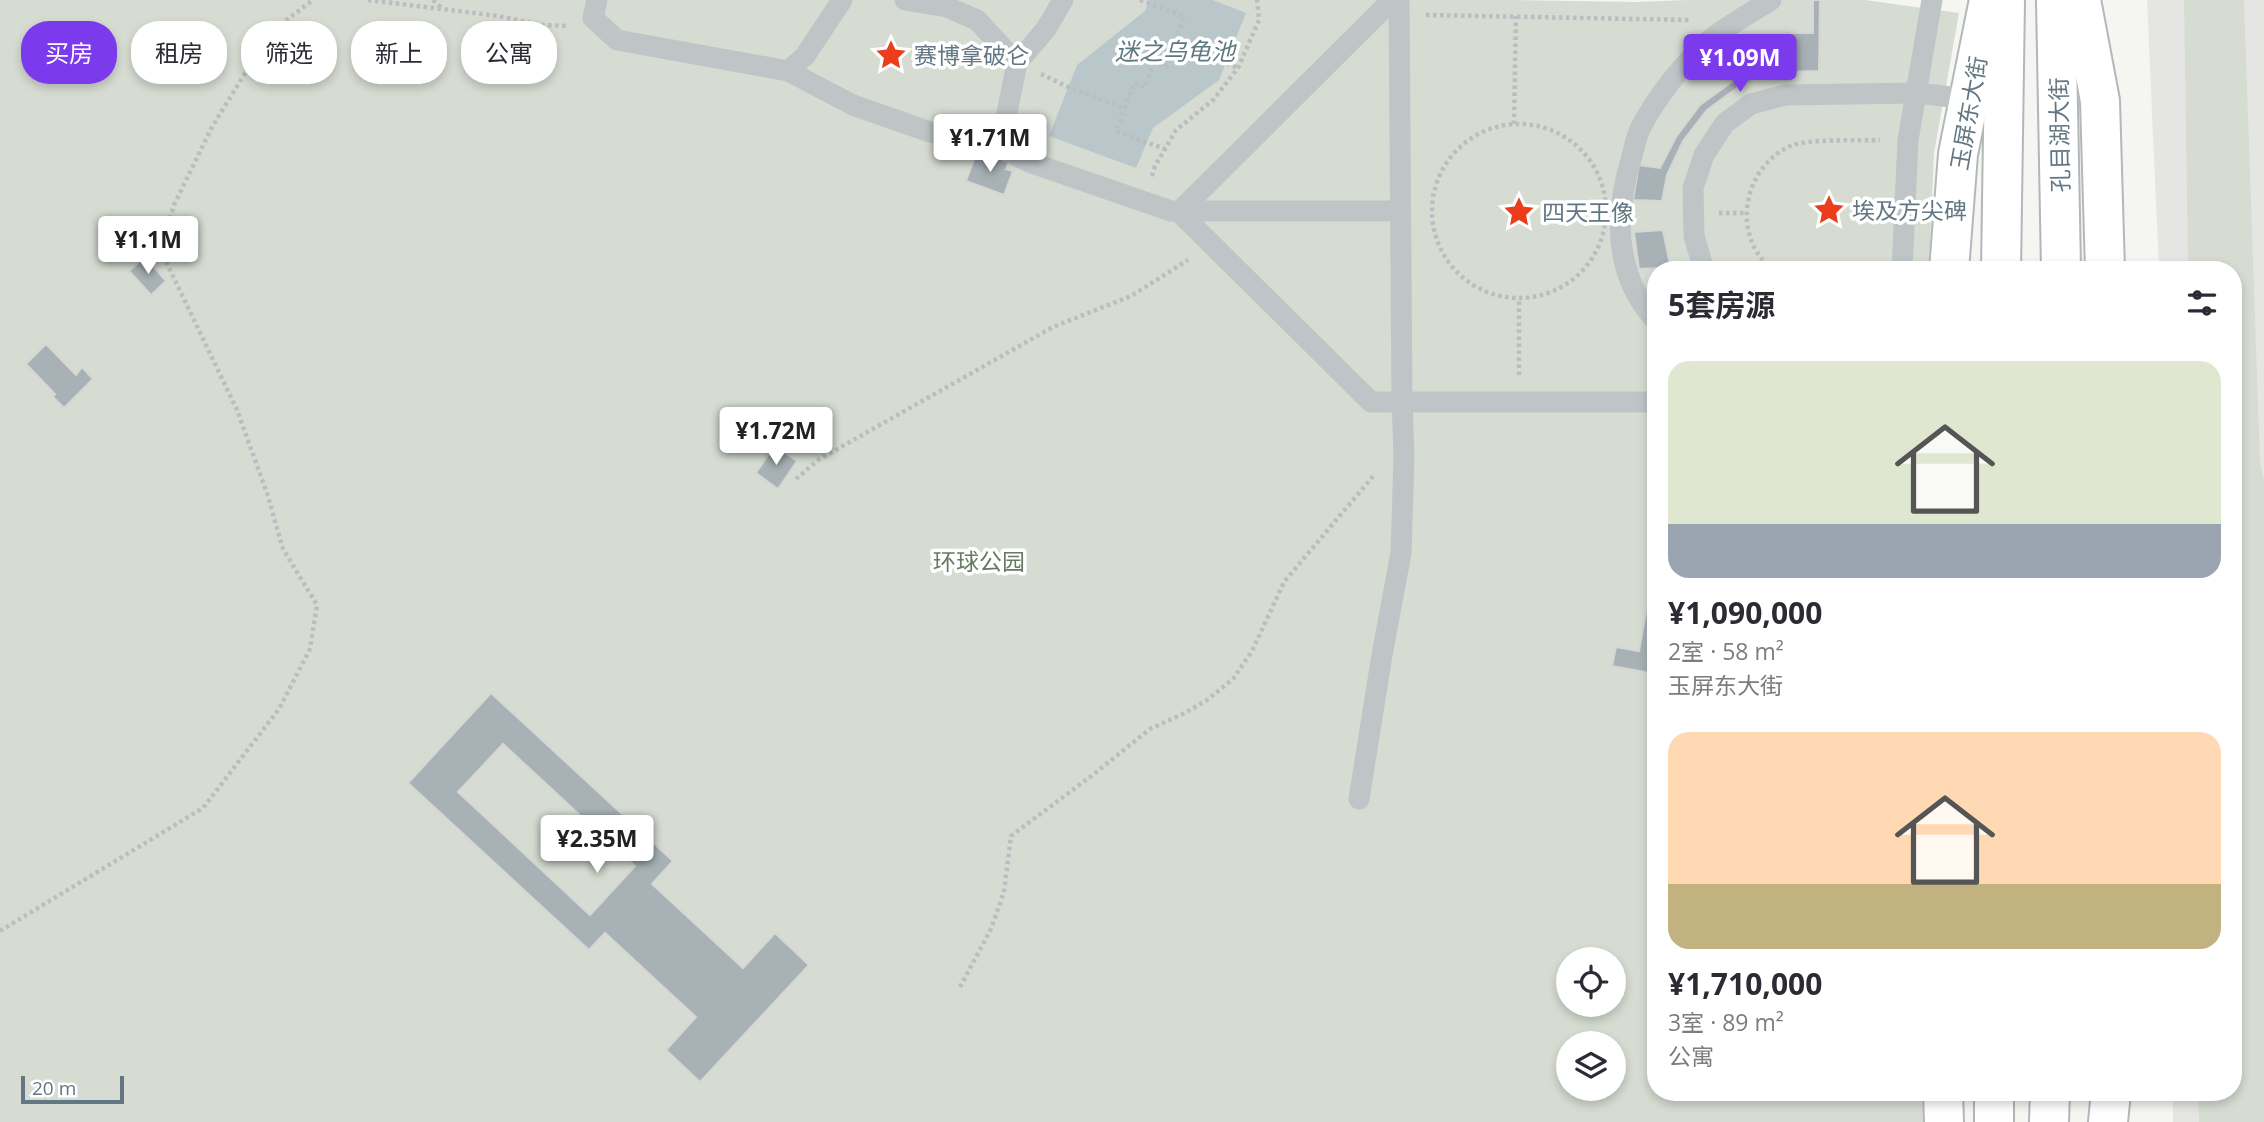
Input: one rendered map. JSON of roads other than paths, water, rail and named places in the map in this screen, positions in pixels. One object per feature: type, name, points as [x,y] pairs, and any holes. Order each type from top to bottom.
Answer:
[{"type":"main road","name":"玉屏东大街","points":[[1950,261],[1958,154],[1989,0]]},
{"type":"main road","points":[[2001,261],[2005,0]]},
{"type":"main road","name":"孔目湖大街","points":[[2056,0],[2061,261]]},
{"type":"main road","points":[[2081,0],[2100,101],[2105,261]]},
{"type":"main road","points":[[1943,1101],[1944,1122]]},
{"type":"main road","points":[[1994,1101],[1994,1122]]},
{"type":"main road","points":[[2049,1122],[2050,1101]]},
{"type":"main road","points":[[2108,1122],[2110,1101]]},
{"type":"lane","points":[[788,72],[805,56],[842,0]]},
{"type":"lane","points":[[905,0],[947,7],[977,20],[1017,63]]},
{"type":"lane","points":[[1000,146],[1017,63],[1046,29],[1063,0]]},
{"type":"lane","points":[[1647,311],[1623,265],[1619,215],[1628,170],[1641,127],[1667,87],[1706,43],[1771,0]]},
{"type":"lane","points":[[1902,261],[1908,139],[1932,0]]},
{"type":"lane","points":[[1359,799],[1401,553],[1404,442],[1397,5]]},
{"type":"lane","points":[[1179,212],[1397,5]]},
{"type":"lane","points":[[595,9],[617,40],[788,72],[853,105],[930,132],[1000,146],[1029,162],[1171,211],[1400,211]]},
{"type":"lane","points":[[1701,261],[1694,236],[1693,188],[1704,155],[1725,123],[1751,104],[1786,95],[1917,93],[1969,99]]},
{"type":"lane","points":[[1179,212],[1371,402],[1647,402]]},
{"type":"water","name":"迷之乌龟池","points":[[1149,0],[1213,0],[1246,13],[1219,80],[1153,128],[1136,168],[1049,136],[1077,65],[1145,11]]},
{"type":"place","name":"赛博拿破仑","points":[[891,55]]},
{"type":"place","name":"埃及方尖碑","points":[[1829,210]]},
{"type":"place","name":"四天王像","points":[[1519,212]]},
{"type":"park label","name":"环球公园","points":[[979,561]]}]
